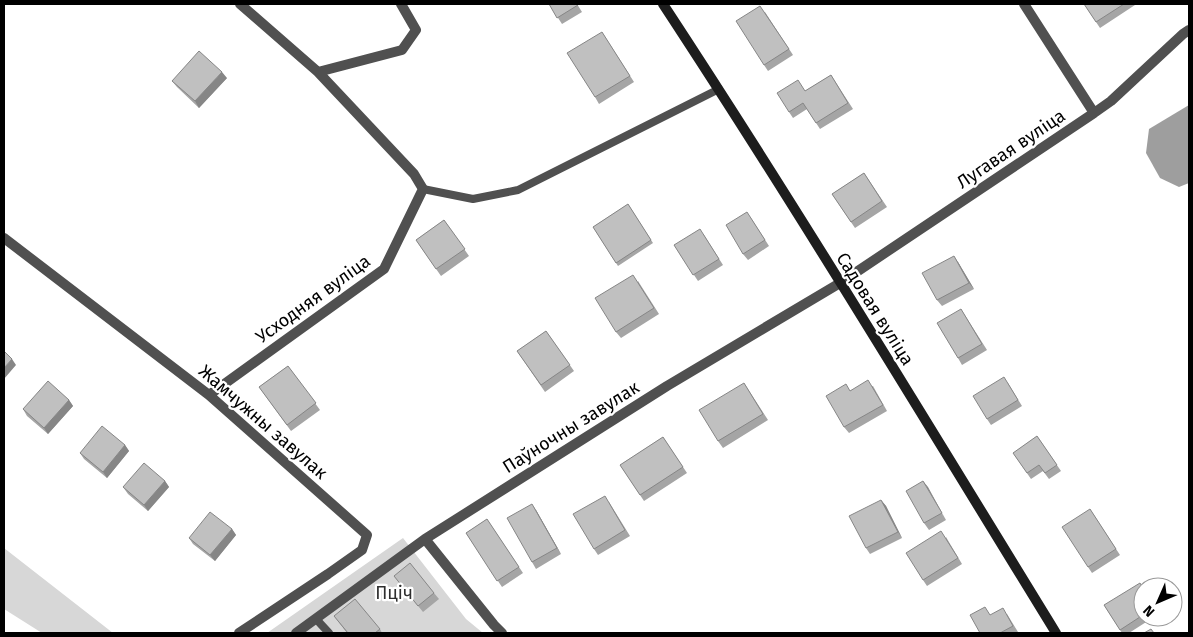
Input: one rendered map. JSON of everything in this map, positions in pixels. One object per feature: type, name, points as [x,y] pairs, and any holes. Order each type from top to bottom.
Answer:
[{"type":"street","points":[[240,4],[318,72],[414,174],[423,189]]},
{"type":"street","points":[[318,72],[402,50],[416,30],[401,4]]},
{"type":"street","name":"Садовая вуліца","points":[[663,4],[840,283],[1056,633]]},
{"type":"street","points":[[1024,4],[1094,113]]},
{"type":"street","name":"Лугавая вуліца","points":[[840,283],[1111,101],[1189,30]]},
{"type":"street","name":"Усходняя вуліца","points":[[209,395],[384,269],[423,189]]},
{"type":"street","name":"Жамчужны завулак","points":[[4,238],[209,395],[367,535],[362,550],[239,633]]},
{"type":"street","name":"Паўночны завулак","points":[[296,633],[317,620],[425,539],[667,386],[840,283]]},
{"type":"street","points":[[425,539],[494,626],[502,633]]},
{"type":"lane","points":[[423,189],[473,200],[518,190],[719,90]]},
{"type":"lane","points":[[317,620],[329,633]]},
{"type":"green space","name":"Пціч","points":[[403,538],[466,619],[483,633],[267,633]]},
{"type":"green space","points":[[4,548],[113,633],[42,633],[4,609]]},
{"type":"shaded area","points":[[1189,105],[1189,183],[1179,187],[1160,178],[1146,153],[1149,129]]},
{"type":"building","points":[[549,4],[577,4],[578,5],[557,18]]},
{"type":"building","points":[[1084,4],[1124,4],[1096,22]]},
{"type":"building","points":[[760,6],[789,49],[764,65],[736,21]]},
{"type":"building","points":[[602,32],[630,76],[595,97],[567,53]]},
{"type":"building","points":[[199,51],[222,72],[195,101],[172,81]]},
{"type":"building","points":[[831,75],[848,103],[816,123],[803,103],[789,112],[777,93],[798,80],[805,91]]},
{"type":"building","points":[[864,173],[882,201],[851,222],[832,194]]},
{"type":"building","points":[[628,204],[651,240],[616,263],[593,227]]},
{"type":"building","points":[[747,212],[765,240],[743,254],[726,225]]},
{"type":"building","points":[[444,220],[465,249],[436,269],[416,240]]},
{"type":"building","points":[[700,229],[719,259],[693,275],[674,245]]},
{"type":"building","points":[[954,256],[969,283],[937,300],[922,273]]},
{"type":"building","points":[[633,275],[654,308],[616,332],[595,298]]},
{"type":"building","points":[[961,309],[982,344],[958,358],[937,323]]},
{"type":"building","points":[[546,331],[570,365],[541,385],[517,351]]},
{"type":"building","points":[[4,351],[12,359],[4,368]]},
{"type":"building","points":[[288,366],[316,403],[287,425],[259,387]]},
{"type":"building","points":[[1004,377],[1018,400],[987,419],[973,396]]},
{"type":"building","points":[[868,380],[883,405],[844,427],[826,396],[846,384],[850,391]]},
{"type":"building","points":[[48,381],[69,400],[44,428],[23,409]]},
{"type":"building","points":[[744,383],[763,414],[718,441],[699,410]]},
{"type":"building","points":[[102,426],[125,445],[103,472],[80,453]]},
{"type":"building","points":[[1037,436],[1057,465],[1045,473],[1039,465],[1027,473],[1013,453]]},
{"type":"building","points":[[663,437],[683,467],[640,495],[620,465]]},
{"type":"building","points":[[144,463],[165,481],[144,505],[123,487]]},
{"type":"building","points":[[923,481],[942,513],[924,523],[906,491]]},
{"type":"building","points":[[605,496],[625,530],[594,549],[573,514]]},
{"type":"building","points":[[881,500],[898,532],[866,548],[849,516]]},
{"type":"building","points":[[532,504],[557,548],[532,562],[507,518]]},
{"type":"building","points":[[1090,509],[1116,549],[1088,567],[1062,527]]},
{"type":"building","points":[[210,512],[232,529],[210,555],[189,538]]},
{"type":"building","points":[[487,519],[519,567],[497,581],[466,533]]},
{"type":"building","points":[[941,531],[958,558],[923,580],[906,553]]},
{"type":"building","points":[[410,563],[434,593],[418,606],[394,576]]},
{"type":"building","points":[[1133,587],[1133,622],[1120,630],[1104,605]]},
{"type":"building","points":[[355,599],[380,629],[375,633],[348,633],[334,616]]},
{"type":"building","points":[[985,607],[990,615],[1003,608],[1013,626],[1000,633],[980,633],[970,615]]},
{"type":"building","points":[[1151,629],[1154,633],[1144,633]]}]
